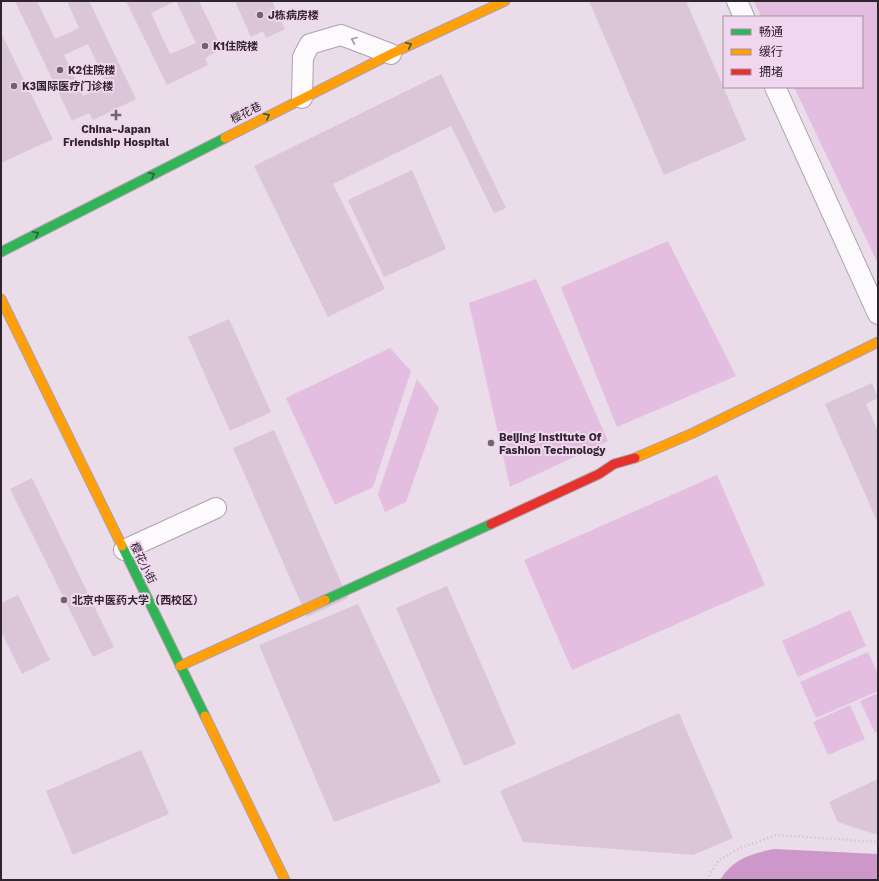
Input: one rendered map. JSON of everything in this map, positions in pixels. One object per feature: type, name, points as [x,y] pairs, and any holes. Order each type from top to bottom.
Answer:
[{"type":"street","name":"樱花巷","points":[[1,252],[302,98],[391,54],[505,1]]},
{"type":"street","points":[[737,1],[744,16]]},
{"type":"street","points":[[302,98],[303,56],[310,44],[341,35],[391,54]]},
{"type":"street","points":[[776,88],[878,314]]},
{"type":"street","name":"樱花小街","points":[[1,299],[285,880]]},
{"type":"street","points":[[180,666],[599,474],[614,464],[626,462],[693,433],[878,342]]},
{"type":"street","points":[[124,550],[216,508]]},
{"type":"path","points":[[709,880],[710,873],[719,860],[740,848],[777,835],[878,842]]},
{"type":"shaded area","points":[[754,1],[878,1],[878,264],[794,88],[863,88],[863,16],[761,16]]},
{"type":"shaded area","points":[[668,241],[736,376],[617,427],[561,287]]},
{"type":"shaded area","points":[[536,279],[608,441],[510,487],[469,303]]},
{"type":"shaded area","points":[[390,348],[411,371],[373,487],[335,505],[286,398]]},
{"type":"shaded area","points":[[417,379],[439,408],[406,502],[385,512],[378,494]]},
{"type":"shaded area","points":[[717,475],[765,585],[572,670],[524,560]]},
{"type":"shaded area","points":[[850,610],[866,646],[798,677],[782,641]]},
{"type":"shaded area","points":[[868,652],[878,674],[878,691],[816,718],[800,682]]},
{"type":"shaded area","points":[[878,693],[878,731],[875,733],[860,701]]},
{"type":"shaded area","points":[[850,705],[865,739],[828,755],[813,722]]},
{"type":"shaded area","points":[[774,849],[878,854],[878,880],[720,880],[731,867],[743,858]]},
{"type":"building","name":"K2住院楼","points":[[15,1],[37,1],[55,39],[79,28],[67,1],[89,1],[136,99],[93,120],[89,113],[72,121]],"holes":[[[88,44],[107,85],[83,96],[64,55]]]},
{"type":"building","name":"K1住院楼","points":[[126,1],[176,1],[199,1],[222,49],[205,58],[208,65],[167,85]],"holes":[[[176,1],[196,43],[170,54],[151,13]]]},
{"type":"building","name":"J栋病房楼","points":[[235,1],[272,1],[285,29],[266,38],[263,31],[251,37]]},
{"type":"building","points":[[589,1],[686,1],[746,140],[664,175]]},
{"type":"building","name":"K3国际医疗门诊楼","points":[[1,33],[53,139],[1,163]]},
{"type":"building","points":[[441,74],[506,208],[494,213],[451,126],[333,184],[385,289],[328,317],[254,166]]},
{"type":"building","points":[[412,170],[446,249],[384,277],[348,200]]},
{"type":"building","points":[[229,319],[271,412],[230,431],[188,337]]},
{"type":"building","points":[[872,383],[878,398],[866,404],[878,431],[878,523],[825,404]]},
{"type":"building","points":[[274,430],[348,598],[307,617],[233,448]]},
{"type":"building","points":[[32,478],[114,647],[93,657],[10,489]]},
{"type":"building","points":[[447,586],[516,744],[464,766],[396,608]]},
{"type":"building","points":[[18,595],[50,660],[22,674],[1,631],[1,603]]},
{"type":"building","points":[[358,604],[441,782],[334,822],[259,645]]},
{"type":"building","points":[[679,713],[733,838],[693,855],[523,842],[500,791]]},
{"type":"building","points":[[141,750],[169,814],[73,855],[46,791]]},
{"type":"building","points":[[878,779],[878,835],[838,822],[829,802]]},
{"type":"traffic: fast","points":[[1,252],[225,138]]},
{"type":"traffic: fast","points":[[325,600],[491,524]]},
{"type":"traffic: fast","points":[[122,546],[205,716]]},
{"type":"traffic: slow","points":[[225,138],[391,54],[505,1]]},
{"type":"traffic: slow","points":[[1,299],[122,546]]},
{"type":"traffic: slow","points":[[635,458],[693,433],[878,342]]},
{"type":"traffic: slow","points":[[180,666],[325,600]]},
{"type":"traffic: slow","points":[[205,716],[285,880]]},
{"type":"traffic: jam","points":[[491,524],[599,474],[614,464],[635,458]]},
{"type":"place","name":"J栋病房楼","points":[[260,15]]},
{"type":"place","name":"K1住院楼","points":[[205,46]]},
{"type":"place","name":"K2住院楼","points":[[60,70]]},
{"type":"place","name":"K3国际医疗门诊楼","points":[[14,86]]},
{"type":"place","name":"China-Japan Friendship Hospital","points":[[116,115]]},
{"type":"place","name":"Beijing Institute Of Fashion Technology","points":[[491,443]]},
{"type":"place","name":"北京中医药大学（西校区）","points":[[64,600]]}]
